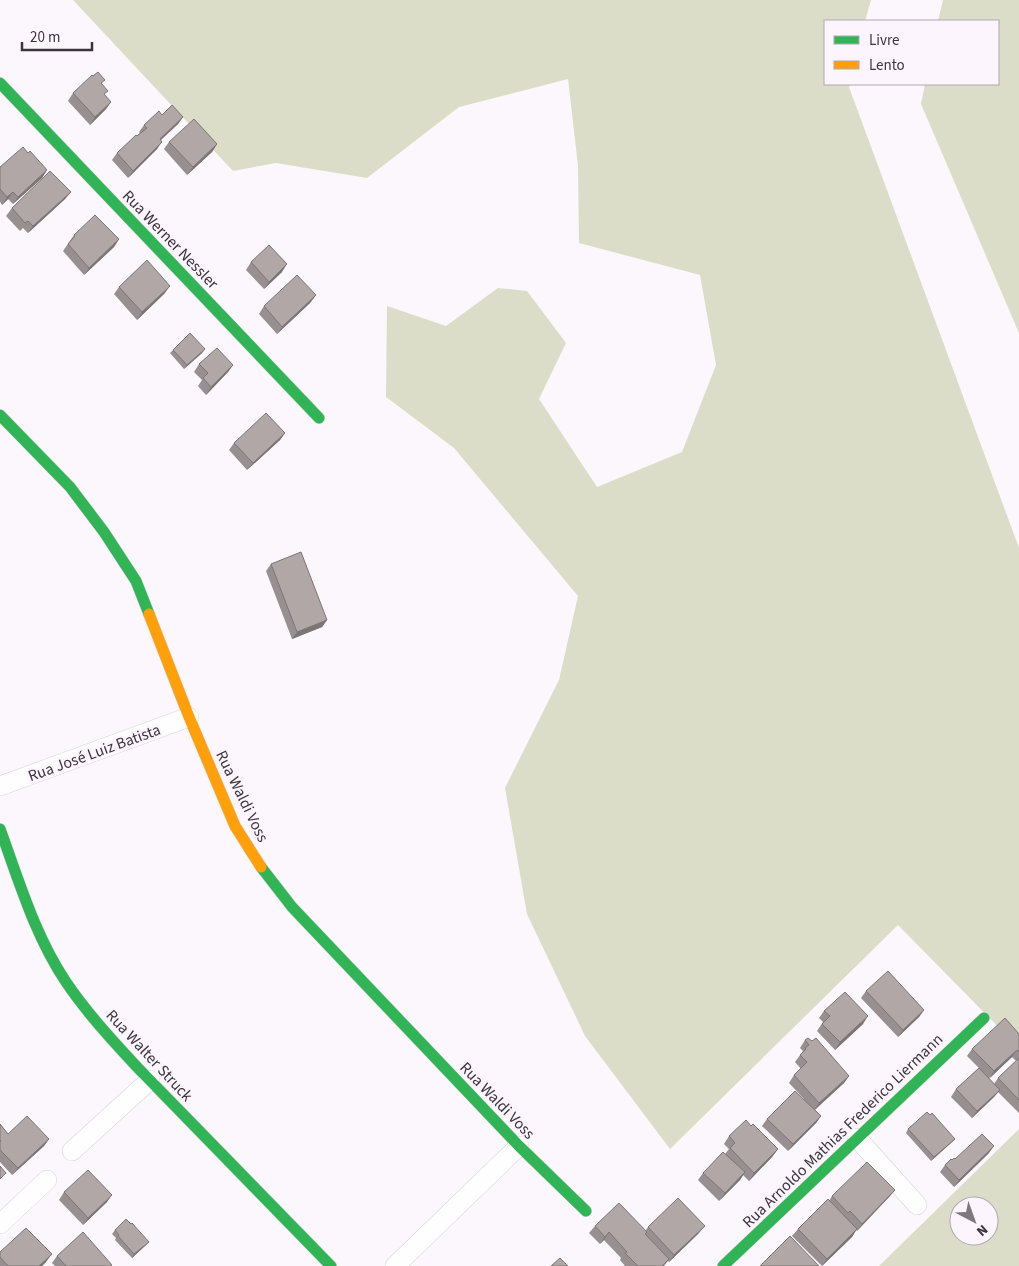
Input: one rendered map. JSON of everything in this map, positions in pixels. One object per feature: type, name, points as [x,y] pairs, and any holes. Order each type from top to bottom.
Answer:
[{"type":"street","name":"Rua Werner Nessler","points":[[0,83],[319,418]]},
{"type":"street","name":"Rua Waldi Voss","points":[[0,415],[70,487],[104,532],[136,581],[188,717],[235,826],[261,868],[292,907],[519,1146],[586,1211]]},
{"type":"street","name":"Rua José Luiz Batista","points":[[0,786],[188,717]]},
{"type":"street","name":"Rua Walter Struck","points":[[0,830],[44,941],[66,980],[88,1011],[118,1047],[331,1266]]},
{"type":"street","name":"Rua Arnoldo Mathias Frederico Liermann","points":[[723,1266],[984,1018]]},
{"type":"street","points":[[72,1151],[150,1080]]},
{"type":"street","points":[[857,1138],[917,1205]]},
{"type":"street","points":[[395,1266],[519,1146]]},
{"type":"street","points":[[0,1224],[47,1180]]},
{"type":"green space","points":[[73,0],[871,0],[865,20],[824,20],[824,85],[850,85],[1019,548],[1019,1048],[898,925],[670,1149],[585,1036],[527,914],[505,788],[559,680],[578,596],[454,448],[386,397],[387,306],[446,326],[498,288],[527,291],[566,343],[539,399],[597,487],[682,452],[716,365],[700,275],[579,243],[578,166],[568,79],[459,107],[367,178],[276,163],[233,171]]},
{"type":"green space","points":[[943,0],[1019,0],[1019,333],[921,104],[925,85],[999,85],[999,20],[938,20]]},
{"type":"green space","points":[[1019,1129],[1019,1266],[879,1266],[949,1198],[949,1246],[999,1246],[999,1196],[951,1196]]},
{"type":"building","points":[[98,72],[105,80],[101,83],[108,91],[104,94],[111,102],[95,117],[73,93],[92,75]]},
{"type":"building","points":[[172,105],[183,117],[160,139],[162,142],[133,171],[117,153],[136,135],[147,128],[144,125],[159,111],[162,115]]},
{"type":"building","points":[[194,119],[217,144],[193,167],[169,142]]},
{"type":"building","points":[[23,147],[28,153],[30,151],[47,170],[18,197],[13,192],[7,197],[0,189],[0,167]]},
{"type":"building","points":[[50,171],[71,192],[33,226],[28,221],[25,223],[12,208]]},
{"type":"building","points":[[95,215],[119,239],[89,268],[68,244],[74,235]]},
{"type":"building","points":[[269,245],[287,264],[269,282],[251,262]]},
{"type":"building","points":[[147,260],[170,286],[142,312],[119,287]]},
{"type":"building","points":[[297,275],[316,295],[282,327],[264,306]]},
{"type":"building","points":[[190,333],[205,349],[187,365],[173,350]]},
{"type":"building","points":[[217,348],[233,365],[211,387],[203,378],[208,373],[199,364]]},
{"type":"building","points":[[266,413],[285,433],[253,463],[234,443]]},
{"type":"building","points":[[301,552],[327,620],[297,632],[271,564]]},
{"type":"building","points":[[888,971],[924,1010],[903,1030],[866,991]]},
{"type":"building","points":[[845,992],[868,1016],[840,1042],[822,1024],[830,1016],[824,1011]]},
{"type":"building","points":[[1005,1018],[1019,1034],[1019,1052],[1017,1050],[994,1071],[972,1049]]},
{"type":"building","points":[[808,1038],[812,1041],[816,1038],[849,1076],[819,1103],[794,1075],[807,1062],[800,1055],[809,1045],[805,1040]]},
{"type":"building","points":[[1019,1058],[1019,1100],[998,1078]]},
{"type":"building","points":[[979,1068],[1000,1090],[977,1111],[956,1089]]},
{"type":"building","points":[[795,1091],[821,1116],[793,1144],[767,1119]]},
{"type":"building","points":[[927,1112],[930,1115],[932,1113],[955,1139],[934,1157],[908,1129]]},
{"type":"building","points":[[27,1116],[49,1139],[18,1168],[0,1150],[0,1124],[8,1134]]},
{"type":"building","points":[[746,1120],[751,1126],[753,1124],[778,1149],[754,1173],[730,1148],[735,1143],[729,1136]]},
{"type":"building","points":[[982,1134],[994,1146],[959,1180],[945,1165],[951,1159],[955,1159]]},
{"type":"building","points":[[723,1152],[745,1172],[725,1193],[703,1173]]},
{"type":"building","points":[[867,1162],[895,1190],[862,1224],[850,1211],[848,1213],[832,1196]]},
{"type":"building","points":[[0,1166],[6,1173],[0,1179]]},
{"type":"building","points":[[88,1170],[112,1195],[88,1218],[64,1192]]},
{"type":"building","points":[[678,1198],[705,1226],[674,1255],[648,1227]]},
{"type":"building","points":[[828,1199],[857,1229],[827,1259],[798,1229]]},
{"type":"building","points":[[619,1203],[647,1232],[645,1234],[669,1259],[662,1266],[638,1266],[609,1232],[605,1237],[595,1226]]},
{"type":"building","points":[[126,1219],[149,1242],[134,1254],[115,1230]]},
{"type":"building","points":[[26,1228],[52,1254],[39,1266],[8,1266],[0,1257],[0,1252]]},
{"type":"building","points":[[83,1232],[112,1265],[66,1266],[57,1256]]},
{"type":"building","points":[[790,1236],[819,1266],[760,1266]]},
{"type":"building","points":[[560,1258],[568,1266],[551,1266]]},
{"type":"traffic: fast","points":[[0,83],[319,418]]},
{"type":"traffic: fast","points":[[0,415],[70,487],[104,532],[136,581],[149,614]]},
{"type":"traffic: fast","points":[[0,829],[28,908],[45,946],[82,1005],[137,1067],[331,1266]]},
{"type":"traffic: fast","points":[[261,867],[292,907],[519,1146],[586,1211]]},
{"type":"traffic: fast","points":[[723,1266],[984,1018]]},
{"type":"traffic: slow","points":[[149,614],[189,717],[235,826],[261,867]]}]
